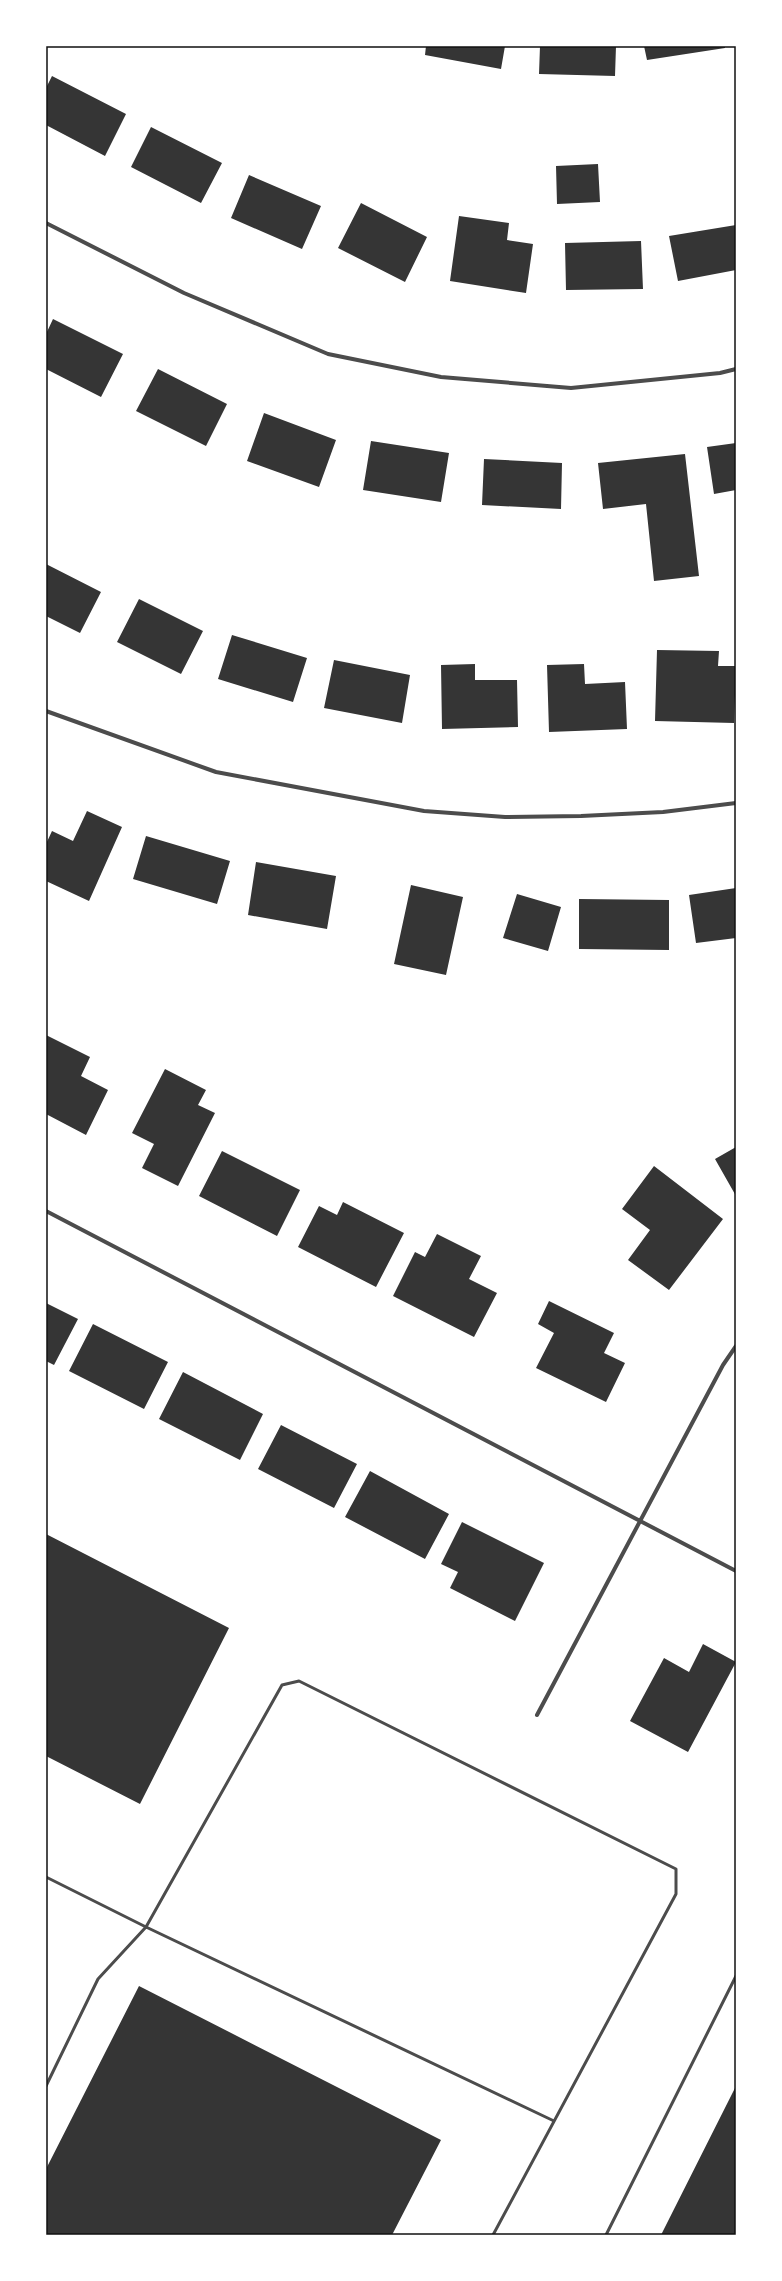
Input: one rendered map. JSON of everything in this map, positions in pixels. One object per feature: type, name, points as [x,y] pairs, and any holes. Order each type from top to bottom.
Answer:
[{"type":"street","points":[[46,223],[184,293],[328,354],[441,377],[570,388],[720,373],[736,369]]},
{"type":"street","points":[[46,711],[216,772],[424,811],[505,817],[581,816],[664,812],[736,803]]},
{"type":"street","points":[[46,1211],[736,1571]]},
{"type":"street","points":[[537,1715],[723,1365],[736,1346]]},
{"type":"lane","points":[[46,2086],[98,1979],[146,1927],[282,1685],[299,1681],[676,1869],[676,1894],[493,2235]]},
{"type":"lane","points":[[46,1877],[146,1927],[554,2122]]},
{"type":"lane","points":[[606,2235],[736,1976]]},
{"type":"building","points":[[426,46],[505,46],[501,69],[425,55]]},
{"type":"building","points":[[540,46],[616,46],[615,76],[539,74]]},
{"type":"building","points":[[644,46],[725,46],[725,48],[647,60]]},
{"type":"building","points":[[52,76],[126,114],[105,156],[46,125],[46,88]]},
{"type":"building","points":[[151,127],[222,163],[201,203],[131,167]]},
{"type":"building","points":[[598,164],[600,202],[557,204],[556,166]]},
{"type":"building","points":[[249,175],[321,206],[302,249],[231,218]]},
{"type":"building","points":[[361,203],[427,237],[405,282],[338,248]]},
{"type":"building","points":[[459,216],[509,223],[507,240],[533,244],[526,293],[450,281]]},
{"type":"building","points":[[736,225],[736,270],[678,281],[669,236]]},
{"type":"building","points":[[641,241],[643,289],[566,290],[565,243]]},
{"type":"building","points":[[53,319],[123,354],[101,397],[46,369],[46,334]]},
{"type":"building","points":[[158,369],[227,404],[206,446],[136,411]]},
{"type":"building","points":[[264,413],[336,440],[319,487],[247,461]]},
{"type":"building","points":[[371,441],[449,453],[441,502],[363,490]]},
{"type":"building","points":[[736,443],[736,490],[714,494],[707,447]]},
{"type":"building","points":[[685,454],[699,576],[654,581],[646,504],[603,509],[598,463]]},
{"type":"building","points":[[484,459],[562,463],[561,509],[482,505]]},
{"type":"building","points":[[46,564],[101,592],[80,633],[46,616]]},
{"type":"building","points":[[139,599],[203,631],[181,674],[117,642]]},
{"type":"building","points":[[232,635],[307,658],[293,702],[218,679]]},
{"type":"building","points":[[657,650],[719,651],[718,666],[736,666],[734,723],[655,721]]},
{"type":"building","points":[[334,660],[410,675],[402,723],[324,708]]},
{"type":"building","points":[[475,664],[475,680],[517,680],[518,727],[442,729],[441,665]]},
{"type":"building","points":[[584,664],[585,684],[625,682],[627,729],[549,732],[547,665]]},
{"type":"building","points":[[87,811],[122,827],[89,901],[46,881],[46,844],[52,831],[73,841]]},
{"type":"building","points":[[146,836],[230,861],[217,904],[133,879]]},
{"type":"building","points":[[256,862],[336,876],[327,929],[248,915]]},
{"type":"building","points":[[411,885],[463,897],[446,975],[394,964]]},
{"type":"building","points":[[736,888],[736,938],[696,943],[689,895]]},
{"type":"building","points":[[517,894],[561,907],[548,951],[503,938]]},
{"type":"building","points":[[579,899],[669,900],[669,950],[579,949]]},
{"type":"building","points":[[46,1035],[90,1057],[81,1076],[108,1090],[86,1135],[46,1114]]},
{"type":"building","points":[[165,1069],[206,1090],[198,1105],[215,1113],[178,1186],[142,1168],[154,1144],[132,1133]]},
{"type":"building","points":[[736,1147],[736,1196],[715,1159]]},
{"type":"building","points":[[222,1151],[300,1190],[277,1236],[199,1196]]},
{"type":"building","points":[[654,1166],[723,1219],[669,1290],[628,1260],[650,1230],[622,1209]]},
{"type":"building","points":[[343,1202],[404,1233],[376,1287],[298,1247],[319,1206],[337,1215]]},
{"type":"building","points":[[437,1234],[481,1256],[469,1279],[497,1293],[474,1337],[393,1296],[415,1252],[425,1257]]},
{"type":"building","points":[[549,1301],[614,1333],[604,1353],[625,1363],[606,1402],[536,1368],[554,1333],[538,1324]]},
{"type":"building","points":[[46,1303],[78,1319],[54,1365],[46,1361]]},
{"type":"building","points":[[93,1324],[168,1362],[144,1409],[69,1371]]},
{"type":"building","points":[[183,1372],[263,1414],[240,1460],[159,1419]]},
{"type":"building","points":[[281,1425],[357,1464],[334,1508],[258,1469]]},
{"type":"building","points":[[370,1471],[449,1514],[425,1559],[345,1517]]},
{"type":"building","points":[[462,1522],[544,1563],[515,1621],[450,1588],[458,1572],[441,1564]]},
{"type":"building","points":[[46,1534],[229,1628],[140,1804],[46,1756]]},
{"type":"building","points":[[703,1644],[736,1662],[688,1752],[630,1721],[664,1658],[689,1672]]},
{"type":"building","points":[[139,1986],[441,2140],[392,2235],[46,2235],[46,2169]]},
{"type":"building","points":[[736,2086],[736,2235],[661,2235]]}]
